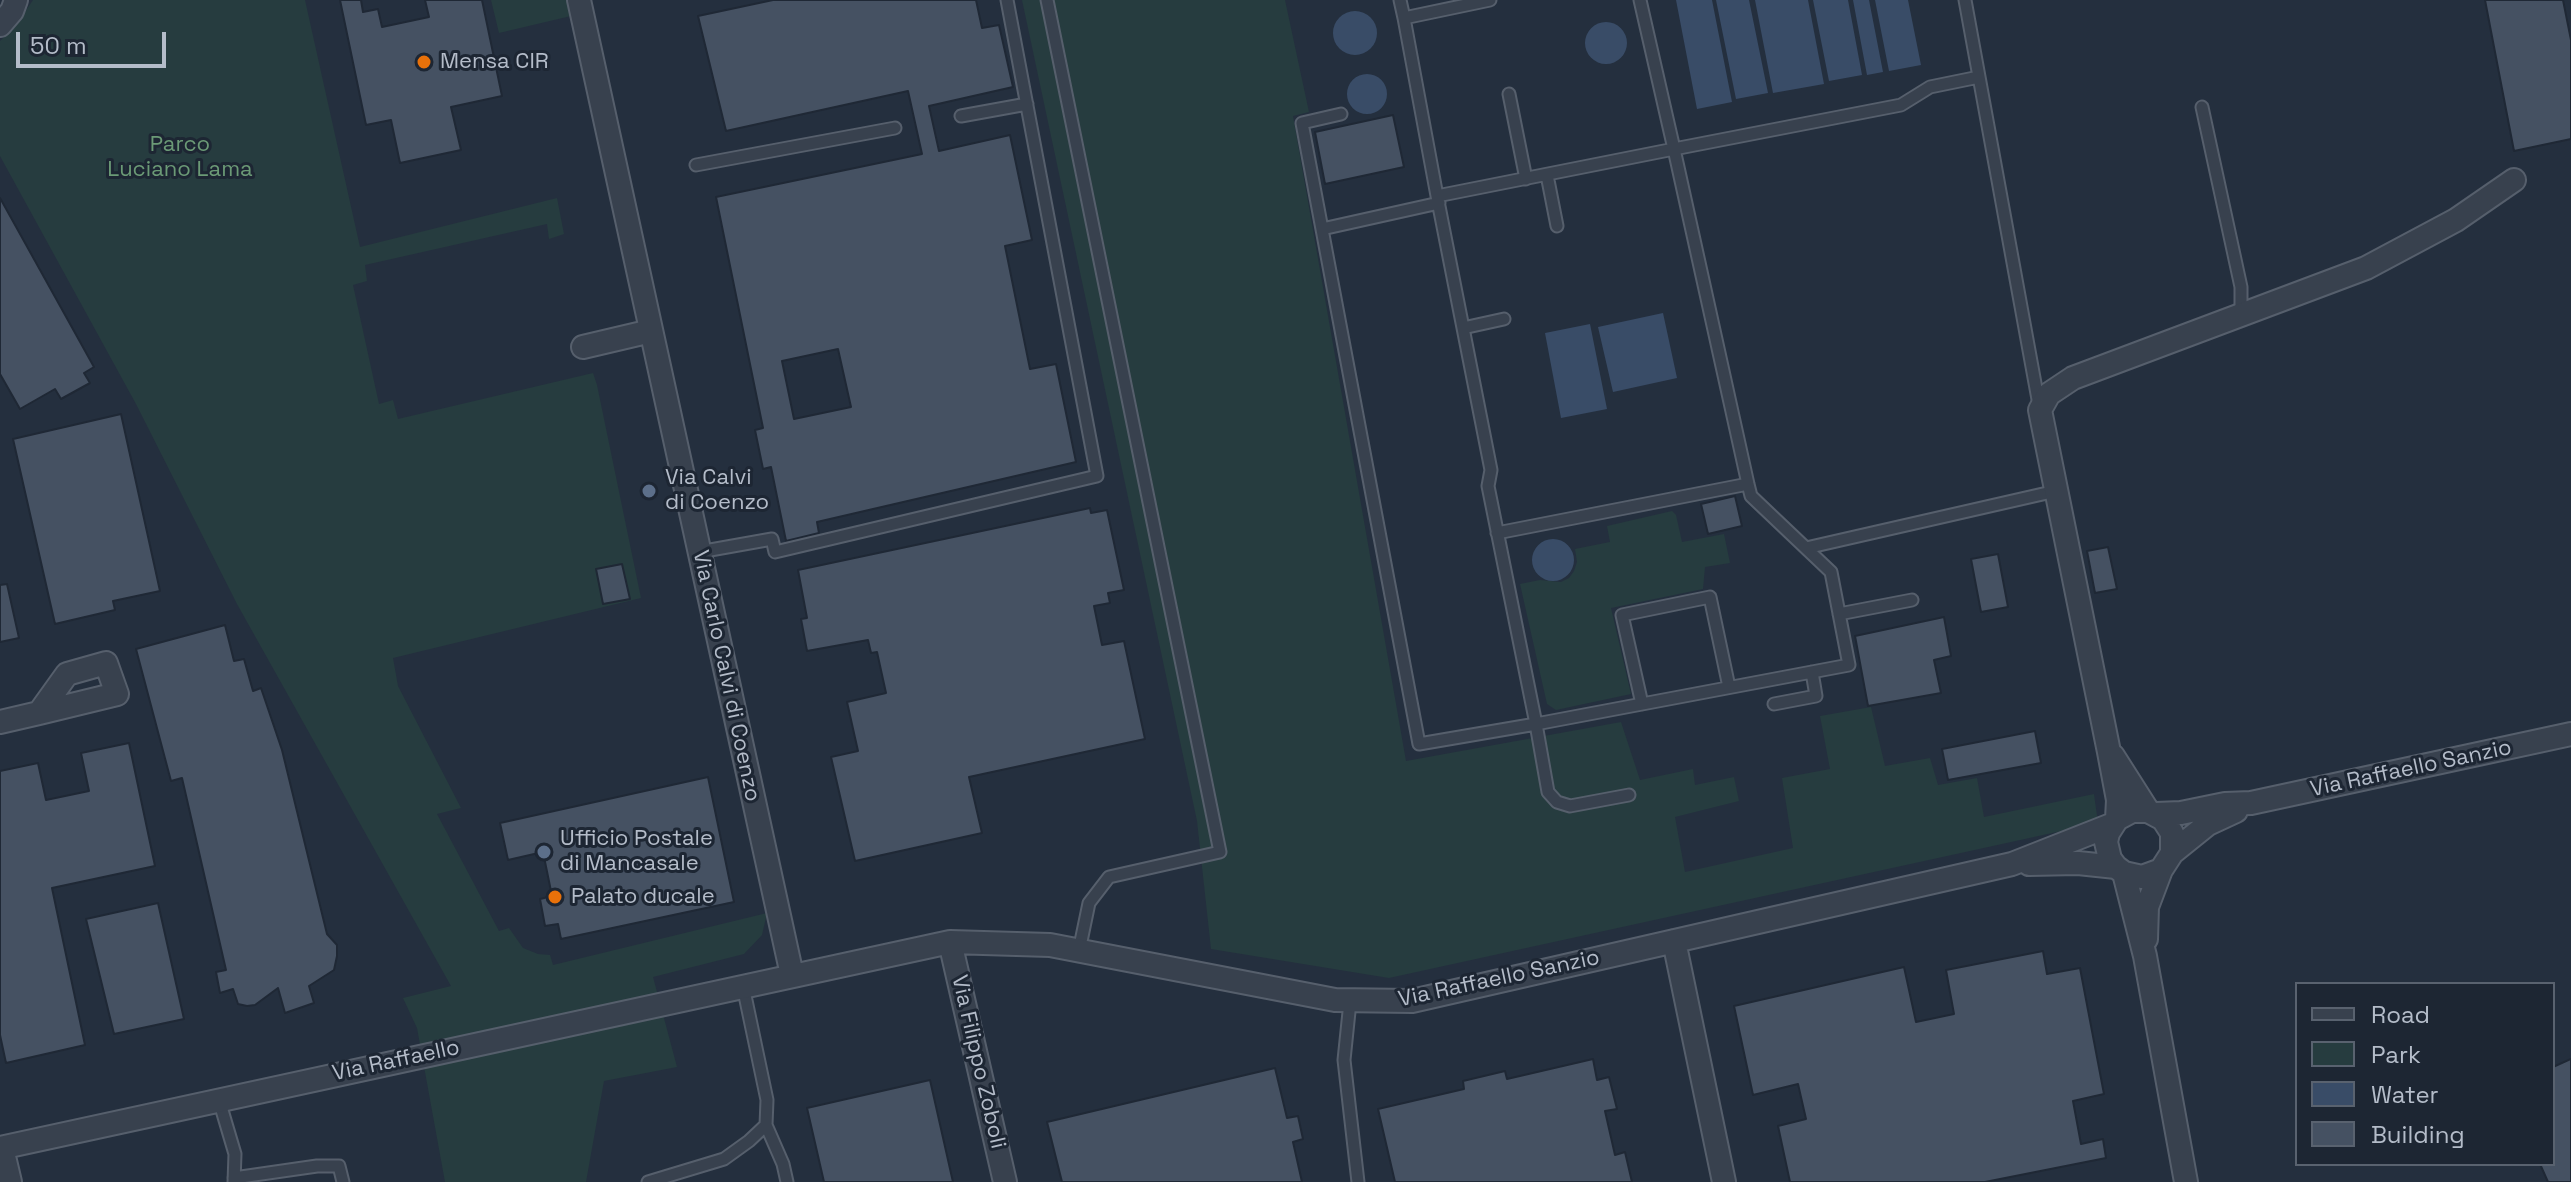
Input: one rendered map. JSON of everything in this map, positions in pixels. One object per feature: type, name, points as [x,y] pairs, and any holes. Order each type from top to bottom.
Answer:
[{"type":"street","points":[[0,25],[12,11],[16,0]]},
{"type":"street","name":"Via Carlo Calvi di Coenzo","points":[[579,0],[792,975]]},
{"type":"street","points":[[2186,1182],[2145,956],[2120,870],[2107,850],[2108,833],[2114,822],[2118,800],[2040,410],[2049,394],[2073,378],[2366,268],[2456,220],[2514,180]]},
{"type":"street","points":[[583,347],[651,331]]},
{"type":"street","points":[[0,722],[39,713]]},
{"type":"street","name":"Via Raffaello Sanzio","points":[[792,975],[950,942],[1050,945],[1350,1002],[1412,1001],[2012,864],[2114,822],[2132,811],[2181,813],[2225,804],[2251,803],[2571,734]]},
{"type":"street","points":[[2109,752],[2152,813],[2163,819],[2172,833],[2166,862],[2147,907],[2145,956]]},
{"type":"street","name":"Via Raffaello Sanzio","points":[[2012,864],[2078,863],[2142,877],[2166,862],[2208,824],[2251,803]]},
{"type":"street","points":[[1674,941],[1724,1182]]},
{"type":"street","name":"Via Filippo Zoboli","points":[[950,942],[1005,1182]]},
{"type":"street","name":"Via Raffaello","points":[[1,1148],[792,975]]},
{"type":"street","points":[[1,1148],[10,1182]]},
{"type":"lane","points":[[699,552],[772,539],[775,552],[1097,476],[1007,0]]},
{"type":"lane","points":[[1047,0],[1220,852],[1109,877],[1089,903],[1079,951]]},
{"type":"lane","points":[[1400,0],[1491,470],[1488,486],[1548,792],[1557,802],[1570,806],[1629,795]]},
{"type":"lane","points":[[1404,18],[1490,0]]},
{"type":"lane","points":[[1341,114],[1302,123],[1419,744],[1849,665],[1831,572],[1751,496],[1640,0]]},
{"type":"lane","points":[[1965,0],[2040,410]]},
{"type":"lane","points":[[1322,229],[1526,179],[1901,105],[1930,87],[1979,77]]},
{"type":"lane","points":[[1509,94],[1526,179]]},
{"type":"lane","points":[[961,116],[1027,104]]},
{"type":"lane","points":[[2202,107],[2241,287],[2241,315]]},
{"type":"lane","points":[[696,165],[895,128]]},
{"type":"lane","points":[[1547,175],[1557,226]]},
{"type":"lane","points":[[1463,328],[1504,319]]},
{"type":"lane","points":[[1497,533],[1748,484]]},
{"type":"lane","points":[[1806,548],[2056,491]]},
{"type":"lane","points":[[1642,704],[1622,615],[1710,597],[1729,687]]},
{"type":"lane","points":[[1839,614],[1912,600]]},
{"type":"lane","points":[[1774,704],[1816,696],[1812,672]]},
{"type":"lane","points":[[743,985],[767,1100],[766,1125],[783,1164],[787,1182]]},
{"type":"lane","points":[[1350,1002],[1344,1060],[1358,1182]]},
{"type":"lane","points":[[219,1100],[235,1154],[234,1180],[317,1166],[339,1166],[343,1182]]},
{"type":"lane","points":[[648,1182],[724,1159],[766,1125]]},
{"type":"green space","name":"Parco Luciano Lama","points":[[33,0],[305,0],[360,247],[557,198],[564,234],[549,239],[547,224],[365,265],[367,281],[353,285],[379,404],[393,400],[398,419],[593,373],[597,385],[641,598],[393,658],[398,686],[461,808],[437,814],[499,931],[509,928],[523,948],[550,955],[553,965],[767,913],[762,935],[744,954],[653,977],[677,1067],[604,1081],[586,1182],[445,1182],[417,1028],[403,998],[451,986],[237,604],[136,404],[0,156],[0,41],[14,28]]},
{"type":"green space","points":[[491,0],[567,0],[571,16],[499,33]]},
{"type":"green space","points":[[1022,0],[1285,0],[1309,112],[1293,116],[1406,761],[1621,722],[1640,780],[1693,769],[1695,785],[1734,777],[1739,801],[1675,817],[1685,872],[1793,848],[1782,778],[1830,769],[1820,716],[1871,707],[1885,766],[1930,758],[1938,785],[1977,778],[1984,817],[2094,794],[2098,823],[1389,978],[1211,949],[1197,821]]},
{"type":"green space","points":[[1672,511],[1676,515],[1682,542],[1724,534],[1730,563],[1705,567],[1703,589],[1611,608],[1631,694],[1556,710],[1547,704],[1520,584],[1540,580],[1561,582],[1574,571],[1577,562],[1575,549],[1610,542],[1607,526]]},
{"type":"water","points":[[1676,0],[1712,0],[1732,102],[1697,109]]},
{"type":"water","points":[[1716,0],[1749,0],[1768,93],[1736,99]]},
{"type":"water","points":[[1755,0],[1808,0],[1824,84],[1773,93]]},
{"type":"water","points":[[1813,0],[1848,0],[1862,75],[1829,81]]},
{"type":"water","points":[[1853,0],[1869,0],[1883,72],[1867,75]]},
{"type":"water","points":[[1875,0],[1908,0],[1921,65],[1889,71]]},
{"type":"water","points":[[1355,11],[1371,17],[1377,33],[1371,49],[1355,55],[1339,49],[1333,33],[1339,17]]},
{"type":"water","points":[[1606,22],[1621,28],[1627,43],[1621,58],[1606,64],[1591,58],[1585,43],[1591,28]]},
{"type":"water","points":[[1367,74],[1381,80],[1387,94],[1381,108],[1367,114],[1353,108],[1347,94],[1353,80]]},
{"type":"water","points":[[1663,313],[1677,378],[1613,392],[1598,327]]},
{"type":"water","points":[[1590,324],[1607,409],[1561,418],[1545,333]]},
{"type":"water","points":[[1553,539],[1568,545],[1574,560],[1568,575],[1553,581],[1538,575],[1532,560],[1538,545]]},
{"type":"building","name":"Mensa CIR","points":[[340,0],[361,0],[363,12],[378,9],[382,27],[429,17],[425,0],[482,0],[502,96],[451,107],[461,150],[400,163],[391,120],[366,125]]},
{"type":"building","points":[[773,0],[976,0],[982,28],[999,25],[1013,87],[929,106],[939,151],[1010,135],[1032,240],[1005,246],[1030,369],[1056,364],[1076,462],[817,522],[819,533],[786,541],[771,467],[763,469],[755,430],[763,428],[716,197],[922,154],[908,91],[726,131],[698,16]],"holes":[[[838,349],[851,407],[794,419],[782,361]]]},
{"type":"building","points":[[2485,0],[2563,0],[2571,40],[2571,139],[2514,151]]},
{"type":"building","points":[[1393,115],[1404,167],[1325,184],[1315,132]]},
{"type":"building","points":[[0,198],[94,367],[84,373],[90,383],[61,399],[55,389],[20,409],[0,374]]},
{"type":"building","points":[[121,414],[160,591],[113,601],[115,610],[55,624],[13,439]]},
{"type":"building","points":[[1735,496],[1742,526],[1708,534],[1701,504]]},
{"type":"building","points":[[1090,508],[1091,513],[1107,510],[1124,590],[1108,593],[1110,603],[1094,606],[1102,645],[1124,641],[1145,739],[969,777],[982,833],[855,861],[831,757],[858,751],[847,702],[886,693],[877,652],[871,653],[868,640],[807,651],[801,619],[807,618],[798,570]]},
{"type":"building","points":[[2108,547],[2117,589],[2095,593],[2087,551]]},
{"type":"building","points":[[1998,554],[2008,607],[1981,612],[1971,559]]},
{"type":"building","points":[[622,564],[630,599],[603,604],[596,569]]},
{"type":"building","points":[[7,584],[19,638],[0,642],[0,585]]},
{"type":"building","points":[[1944,617],[1951,656],[1934,660],[1941,693],[1868,706],[1855,636]]},
{"type":"building","points":[[225,625],[234,661],[244,659],[253,691],[261,688],[282,750],[327,934],[337,945],[334,970],[309,986],[314,1003],[285,1013],[278,988],[255,1005],[247,1006],[238,1004],[233,989],[220,993],[216,972],[226,970],[182,778],[171,781],[136,649]]},
{"type":"building","points":[[2035,731],[2041,763],[1948,780],[1942,749]]},
{"type":"building","points":[[129,743],[155,866],[52,888],[85,1045],[6,1063],[0,1035],[0,771],[38,763],[46,800],[89,791],[81,753]]},
{"type":"building","points":[[708,777],[734,902],[561,939],[558,924],[545,926],[540,899],[552,896],[543,852],[508,860],[500,823]]},
{"type":"building","points":[[158,903],[184,1019],[114,1034],[86,919]]},
{"type":"building","points":[[2043,951],[2047,974],[2080,968],[2104,1094],[2073,1101],[2081,1144],[2103,1139],[2106,1158],[1985,1182],[1790,1182],[1778,1126],[1806,1119],[1798,1084],[1753,1095],[1734,1006],[1904,967],[1916,1022],[1954,1014],[1946,970]]},
{"type":"building","points":[[1593,1059],[1597,1080],[1609,1077],[1617,1109],[1605,1111],[1615,1155],[1625,1152],[1632,1182],[1395,1182],[1378,1109],[1464,1089],[1463,1081],[1505,1071],[1507,1079]]},
{"type":"building","points":[[2571,1059],[2571,1182],[2548,1182],[2541,1166],[2555,1166],[2555,1066]]},
{"type":"building","points":[[1275,1068],[1287,1118],[1298,1116],[1303,1139],[1293,1142],[1302,1182],[1062,1182],[1047,1122]]},
{"type":"building","points":[[930,1080],[953,1182],[824,1182],[807,1108]]},
{"type":"place","name":"Mensa CIR","points":[[424,62]]},
{"type":"place","name":"Via Calvi di Coenzo","points":[[649,491]]},
{"type":"place","name":"Ufficio Postale di Mancasale","points":[[544,852]]},
{"type":"place","name":"Palato ducale","points":[[555,897]]}]
